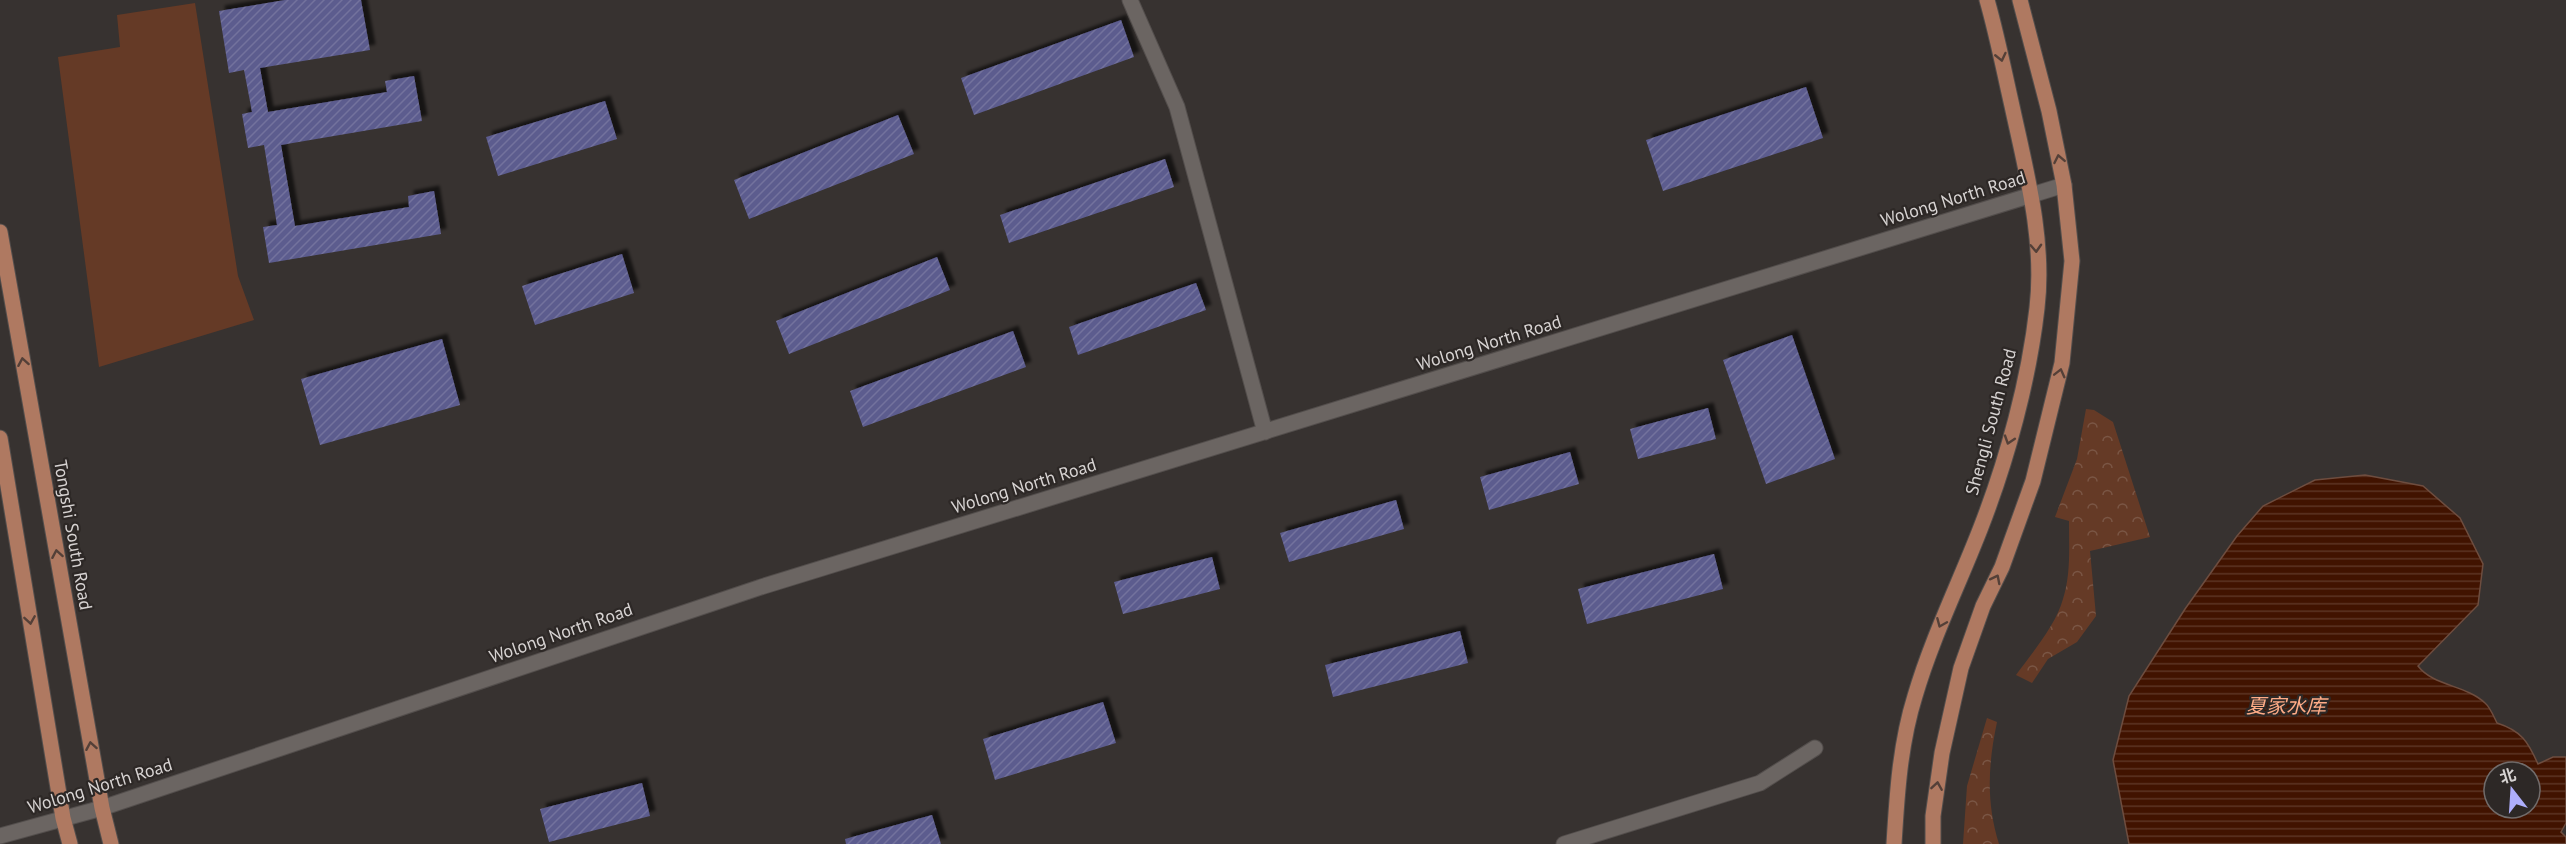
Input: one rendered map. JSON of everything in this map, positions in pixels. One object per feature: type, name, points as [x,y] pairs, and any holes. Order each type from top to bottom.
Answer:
[{"type":"main road","name":"Shengli South Road","points":[[1894,844],[1899,770],[1914,698],[1934,640],[1982,525],[2016,418],[2029,367],[2037,305],[2037,247],[2031,195],[1988,0]]},
{"type":"main road","points":[[1933,844],[1933,816],[1942,753],[1961,668],[1983,606],[2002,567],[2033,481],[2062,363],[2072,261],[2064,185],[2049,111],[2020,0]]},
{"type":"main road","name":"Tongshi South Road","points":[[0,232],[102,808],[111,844]]},
{"type":"main road","points":[[0,438],[63,818],[70,844]]},
{"type":"street","points":[[1130,0],[1177,106],[1265,432]]},
{"type":"street","name":"Wolong North Road","points":[[0,836],[102,808],[761,587],[2064,185]]},
{"type":"street","points":[[1564,844],[1760,783],[1815,748]]},
{"type":"green space","points":[[195,3],[238,276],[254,320],[99,367],[58,57],[120,47],[117,15]]},
{"type":"green space","points":[[2086,409],[2094,410],[2113,422],[2150,537],[2090,551],[2096,616],[2077,642],[2048,659],[2032,683],[2016,675],[2049,629],[2060,609],[2066,590],[2069,521],[2055,517],[2077,459]]},
{"type":"green space","points":[[1987,718],[1997,722],[1990,768],[1990,798],[1999,844],[1963,844],[1967,786]]},
{"type":"water","name":"夏家水库","points":[[2365,475],[2423,486],[2460,518],[2483,564],[2478,605],[2418,666],[2432,678],[2469,692],[2485,703],[2497,723],[2513,730],[2523,738],[2536,760],[2482,760],[2482,820],[2542,820],[2542,762],[2553,757],[2566,757],[2566,823],[2561,832],[2566,837],[2566,844],[2129,844],[2113,760],[2129,696],[2185,609],[2237,536],[2263,506],[2315,480]]},
{"type":"building","points":[[285,0],[361,0],[370,50],[260,68],[268,112],[387,92],[385,81],[414,76],[422,121],[281,145],[295,226],[409,207],[408,196],[434,191],[441,234],[269,263],[263,227],[277,225],[264,145],[248,148],[242,114],[252,112],[244,70],[229,73],[219,11]]},
{"type":"building","points":[[1121,20],[1134,57],[974,115],[961,78]]},
{"type":"building","points":[[1806,87],[1823,138],[1663,191],[1646,140]]},
{"type":"building","points":[[605,101],[617,139],[498,176],[486,137]]},
{"type":"building","points":[[898,115],[914,154],[749,219],[734,180]]},
{"type":"building","points":[[1165,159],[1174,187],[1009,243],[1000,215]]},
{"type":"building","points":[[622,254],[634,293],[535,325],[522,286]]},
{"type":"building","points":[[937,257],[950,290],[789,354],[776,321]]},
{"type":"building","points":[[1196,283],[1206,310],[1078,355],[1069,327]]},
{"type":"building","points":[[1013,331],[1026,367],[863,427],[850,391]]},
{"type":"building","points":[[1792,335],[1835,459],[1766,484],[1723,360]]},
{"type":"building","points":[[442,339],[460,405],[320,445],[301,379]]},
{"type":"building","points":[[1708,408],[1716,439],[1638,459],[1630,429]]},
{"type":"building","points":[[1570,452],[1579,484],[1489,510],[1480,477]]},
{"type":"building","points":[[1396,500],[1404,529],[1289,562],[1280,533]]},
{"type":"building","points":[[1714,554],[1723,589],[1587,624],[1578,589]]},
{"type":"building","points":[[1212,557],[1220,589],[1123,614],[1114,582]]},
{"type":"building","points":[[1460,631],[1468,663],[1333,697],[1325,665]]},
{"type":"building","points":[[1103,702],[1116,743],[995,780],[983,739]]},
{"type":"building","points":[[642,783],[650,816],[549,842],[540,809]]},
{"type":"building","points":[[932,815],[941,844],[846,844],[845,839]]}]
